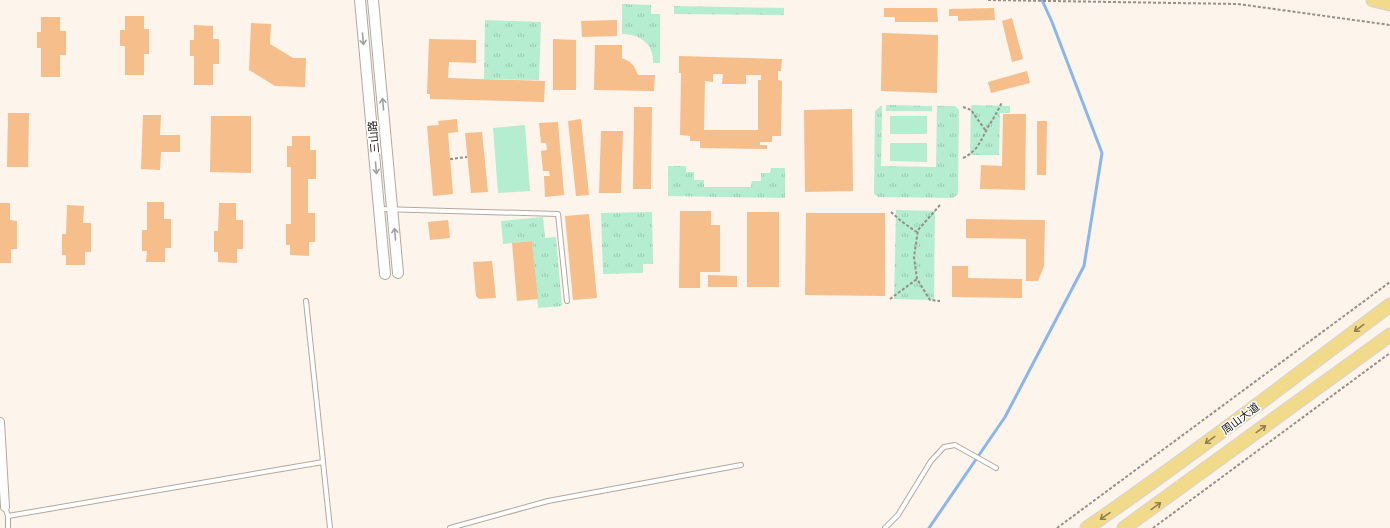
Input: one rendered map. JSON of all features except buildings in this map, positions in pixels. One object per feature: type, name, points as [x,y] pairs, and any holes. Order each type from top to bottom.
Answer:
[{"type":"main road","points":[[1373,0],[1390,4]]},
{"type":"main road","name":"周山大道","points":[[1087,528],[1239,419],[1390,305]]},
{"type":"main road","name":"周山大道","points":[[1124,528],[1390,335]]},
{"type":"street","name":"三山路","points":[[360,0],[385,274]]},
{"type":"street","name":"三山路","points":[[373,0],[398,273]]},
{"type":"street","points":[[0,422],[5,507]]},
{"type":"lane","points":[[379,209],[558,214],[567,301]]},
{"type":"lane","points":[[306,301],[330,528]]},
{"type":"lane","points":[[885,528],[898,515],[931,461],[944,447],[955,446],[996,468]]},
{"type":"lane","points":[[8,516],[323,462]]},
{"type":"lane","points":[[450,528],[548,501],[741,465]]},
{"type":"lane","points":[[5,507],[8,516],[8,528]]},
{"type":"path","points":[[988,0],[1238,4],[1390,25]]},
{"type":"path","points":[[963,158],[970,155],[983,140],[986,131],[1002,102]]},
{"type":"path","points":[[963,107],[971,110],[986,131]]},
{"type":"path","points":[[450,159],[467,157]]},
{"type":"path","points":[[940,205],[918,230],[914,257],[917,279],[930,300],[940,301]]},
{"type":"path","points":[[890,212],[918,233]]},
{"type":"path","points":[[890,299],[917,279]]},
{"type":"path","points":[[1056,528],[1390,282]]},
{"type":"path","points":[[1153,528],[1390,353]]},
{"type":"green space","points":[[622,4],[651,5],[651,14],[660,14],[660,63],[653,63],[651,50],[645,41],[629,34],[622,34]]},
{"type":"green space","points":[[674,6],[784,8],[784,15],[674,14]]},
{"type":"green space","points":[[485,20],[541,22],[539,80],[484,79]]},
{"type":"green space","points":[[882,105],[881,166],[936,167],[937,106],[955,106],[959,110],[958,194],[953,198],[878,197],[874,194],[875,111]]},
{"type":"green space","points":[[886,105],[932,106],[932,111],[886,111]]},
{"type":"green space","points":[[971,105],[1010,106],[1010,113],[1000,113],[999,155],[970,155]]},
{"type":"green space","points":[[890,116],[927,116],[927,134],[890,134]]},
{"type":"green space","points":[[525,125],[530,191],[498,193],[493,128]]},
{"type":"green space","points":[[890,143],[927,143],[927,162],[890,161]]},
{"type":"green space","points":[[668,166],[686,166],[686,172],[694,172],[694,180],[704,180],[704,187],[751,187],[752,181],[761,181],[761,173],[770,173],[771,168],[785,168],[785,198],[668,196]]},
{"type":"green space","points":[[896,210],[935,211],[934,300],[894,299]]},
{"type":"green space","points":[[652,212],[653,264],[643,264],[643,273],[603,274],[601,213]]},
{"type":"green space","points":[[543,217],[545,238],[556,237],[562,306],[538,308],[532,241],[503,244],[501,221]]},
{"type":"waterway","points":[[929,528],[1005,417],[1084,266],[1102,153],[1052,22],[1042,0]]}]
